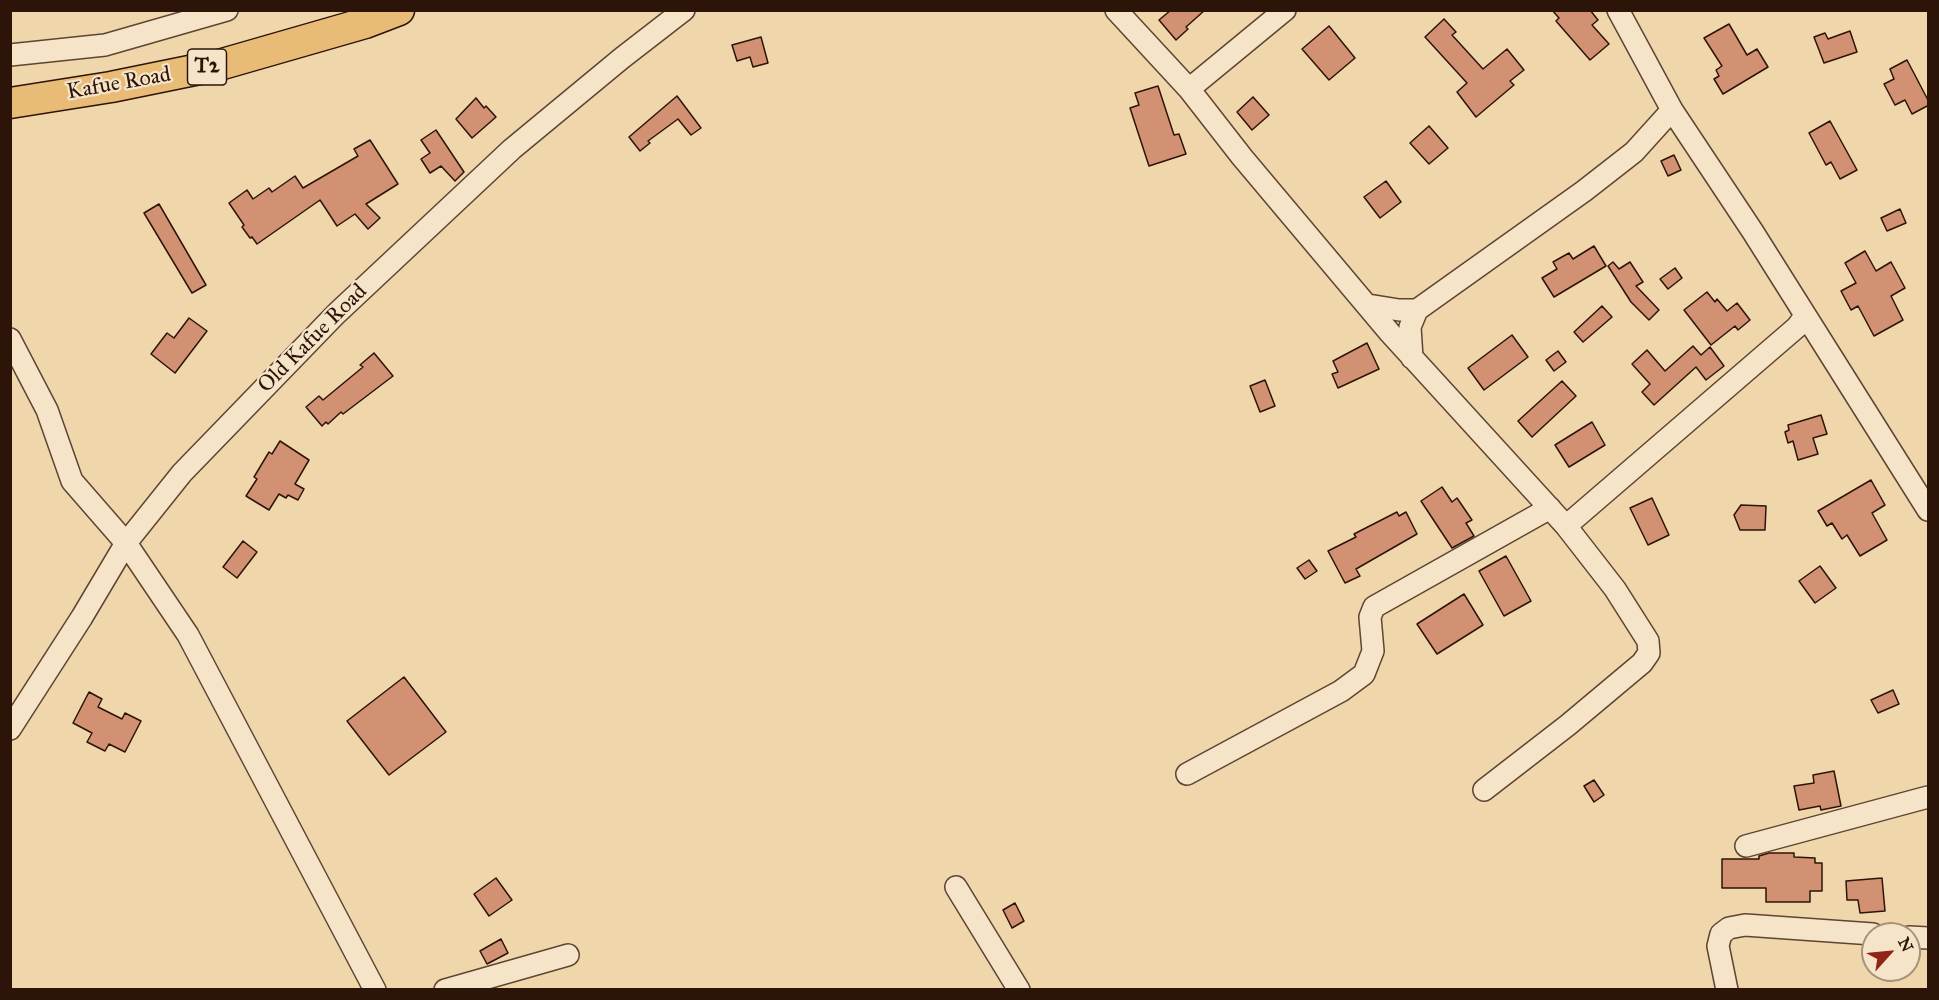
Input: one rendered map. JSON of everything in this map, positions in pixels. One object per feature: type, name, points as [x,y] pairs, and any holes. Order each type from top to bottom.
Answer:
[{"type":"highway","name":"Kafue Road","points":[[10,103],[111,87],[219,64],[365,23],[399,10]]},
{"type":"street","points":[[10,55],[105,45],[228,10]]},
{"type":"street","name":"Old Kafue Road","points":[[10,729],[82,617],[126,543],[182,473],[336,314],[512,149],[684,10]]},
{"type":"street","points":[[1116,10],[1189,89],[1270,192],[1412,357],[1566,526],[1616,589],[1648,641],[1648,653],[1642,663],[1568,725],[1484,790]]},
{"type":"street","points":[[1189,89],[1285,10]]},
{"type":"street","points":[[1618,10],[1672,110],[1753,232],[1929,510]]},
{"type":"street","points":[[1412,357],[1410,327],[1417,310],[1584,191],[1625,158],[1672,110]]},
{"type":"street","points":[[1368,305],[1399,310],[1417,310]]},
{"type":"street","points":[[1566,526],[1797,327],[1805,316]]},
{"type":"street","points":[[10,339],[47,410],[72,481],[126,543],[188,635],[375,990]]},
{"type":"street","points":[[1187,774],[1341,691],[1364,674],[1373,651],[1370,617],[1374,607],[1550,508]]},
{"type":"street","points":[[1746,846],[1929,797]]},
{"type":"street","points":[[956,887],[1019,990]]},
{"type":"street","points":[[1727,990],[1718,946],[1721,934],[1729,928],[1745,925],[1861,933]]},
{"type":"street","points":[[445,990],[568,955]]},
{"type":"building","points":[[1171,10],[1205,10],[1186,27],[1188,29],[1176,40],[1159,20]]},
{"type":"building","points":[[1552,10],[1590,10],[1598,20],[1592,25],[1609,44],[1590,60],[1556,21],[1559,18]]},
{"type":"building","points":[[1444,19],[1456,32],[1452,35],[1483,69],[1507,49],[1524,70],[1510,81],[1514,85],[1476,117],[1457,92],[1467,83],[1425,37]]},
{"type":"building","points":[[1729,24],[1747,55],[1757,49],[1768,67],[1723,94],[1714,79],[1719,76],[1716,70],[1722,66],[1704,38]]},
{"type":"building","points":[[1329,26],[1355,58],[1329,80],[1302,49]]},
{"type":"building","points":[[1850,31],[1857,52],[1824,63],[1814,37],[1825,33],[1828,39]]},
{"type":"building","points":[[761,37],[768,63],[753,67],[750,57],[737,61],[732,45]]},
{"type":"building","points":[[1907,60],[1929,102],[1929,105],[1912,114],[1905,100],[1895,105],[1884,84],[1894,79],[1890,69]]},
{"type":"building","points":[[1158,86],[1174,135],[1179,134],[1186,154],[1149,166],[1130,108],[1139,105],[1135,93]]},
{"type":"building","points":[[677,96],[701,128],[691,135],[678,119],[648,141],[650,143],[640,151],[629,137]]},
{"type":"building","points":[[1253,97],[1269,115],[1252,130],[1237,112]]},
{"type":"building","points":[[476,98],[496,117],[472,138],[456,119]]},
{"type":"building","points":[[1830,121],[1857,170],[1840,179],[1831,162],[1826,165],[1809,133]]},
{"type":"building","points":[[1429,126],[1448,148],[1429,164],[1410,143]]},
{"type":"building","points":[[436,130],[464,172],[455,181],[441,166],[430,173],[421,159],[430,153],[421,140]]},
{"type":"building","points":[[370,140],[398,184],[366,204],[380,218],[368,229],[355,214],[337,226],[320,200],[257,244],[252,237],[250,238],[229,203],[247,190],[253,199],[269,188],[272,192],[295,176],[303,188],[358,156],[354,149]]},
{"type":"building","points":[[1674,155],[1681,170],[1668,176],[1661,161]]},
{"type":"building","points":[[1386,181],[1401,202],[1380,218],[1364,197]]},
{"type":"building","points":[[159,204],[206,285],[192,293],[144,213]]},
{"type":"building","points":[[1900,209],[1906,223],[1887,231],[1881,218]]},
{"type":"building","points":[[1594,246],[1606,266],[1554,297],[1542,278],[1557,269],[1553,262],[1569,253],[1573,259]]},
{"type":"building","points":[[1865,251],[1876,271],[1891,262],[1905,288],[1891,296],[1903,320],[1874,336],[1858,306],[1851,310],[1841,291],[1856,283],[1845,263]]},
{"type":"building","points":[[1613,262],[1619,269],[1630,262],[1643,282],[1636,286],[1659,310],[1649,320],[1631,302],[1608,266]]},
{"type":"building","points":[[1675,268],[1682,278],[1668,289],[1660,279]]},
{"type":"building","points":[[1707,292],[1715,302],[1717,299],[1727,311],[1737,303],[1750,320],[1738,330],[1735,326],[1711,345],[1684,310]]},
{"type":"building","points":[[1602,306],[1612,317],[1583,342],[1574,332]]},
{"type":"building","points":[[189,318],[207,331],[175,373],[151,354],[167,333],[174,338]]},
{"type":"building","points":[[1512,335],[1528,357],[1484,390],[1468,368]]},
{"type":"building","points":[[1367,343],[1379,369],[1338,388],[1332,374],[1338,372],[1333,361]]},
{"type":"building","points":[[1693,346],[1701,355],[1710,347],[1724,366],[1706,380],[1696,367],[1654,405],[1642,392],[1650,384],[1632,364],[1647,350],[1665,371]]},
{"type":"building","points":[[1558,351],[1566,362],[1554,371],[1546,360]]},
{"type":"building","points":[[374,353],[393,376],[343,414],[341,412],[328,424],[326,422],[322,426],[306,407],[319,396],[323,400],[363,367],[360,365]]},
{"type":"building","points":[[1265,380],[1275,406],[1260,412],[1250,386]]},
{"type":"building","points":[[1562,381],[1576,396],[1532,437],[1518,421]]},
{"type":"building","points":[[1821,415],[1827,434],[1813,438],[1818,454],[1798,460],[1793,441],[1788,443],[1785,432],[1789,430],[1788,425]]},
{"type":"building","points":[[1592,422],[1605,445],[1569,467],[1555,445]]},
{"type":"building","points":[[280,441],[309,460],[295,484],[304,489],[298,500],[279,494],[269,510],[246,496],[257,479],[254,477],[269,452],[272,454]]},
{"type":"building","points":[[1871,480],[1885,505],[1872,513],[1887,540],[1860,556],[1847,535],[1842,539],[1832,523],[1827,526],[1818,511]]},
{"type":"building","points":[[1442,487],[1452,502],[1457,498],[1472,520],[1466,523],[1474,536],[1452,548],[1421,501]]},
{"type":"building","points":[[1652,498],[1669,535],[1648,545],[1630,508]]},
{"type":"building","points":[[1741,505],[1766,506],[1765,530],[1740,530],[1734,515]]},
{"type":"building","points":[[1397,512],[1399,516],[1406,512],[1417,534],[1356,569],[1360,576],[1345,583],[1328,551],[1356,537],[1354,534]]},
{"type":"building","points":[[243,541],[257,552],[237,578],[223,567]]},
{"type":"building","points":[[1506,556],[1531,601],[1504,616],[1479,571]]},
{"type":"building","points":[[1309,560],[1317,571],[1305,579],[1297,568]]},
{"type":"building","points":[[1820,566],[1836,588],[1815,603],[1799,581]]},
{"type":"building","points":[[1464,594],[1483,625],[1437,654],[1417,624]]},
{"type":"building","points":[[404,677],[446,732],[389,775],[347,721]]},
{"type":"building","points":[[1893,690],[1899,704],[1878,713],[1871,700]]},
{"type":"building","points":[[89,692],[102,699],[98,707],[122,719],[125,713],[141,721],[125,752],[109,744],[105,751],[87,742],[92,733],[73,723]]},
{"type":"building","points":[[1834,771],[1841,806],[1821,810],[1820,806],[1799,810],[1794,786],[1814,783],[1813,775]]},
{"type":"building","points":[[1594,780],[1604,795],[1594,802],[1584,786]]},
{"type":"building","points":[[1769,853],[1794,853],[1794,857],[1815,858],[1815,863],[1822,863],[1822,891],[1810,891],[1810,902],[1766,902],[1766,888],[1722,888],[1722,859],[1759,859],[1759,856]]},
{"type":"building","points":[[496,878],[512,900],[489,916],[474,894]]},
{"type":"building","points":[[1882,878],[1885,911],[1860,913],[1858,900],[1847,900],[1846,881]]},
{"type":"building","points":[[1015,903],[1024,921],[1012,928],[1003,910]]},
{"type":"building","points":[[501,939],[508,953],[487,964],[480,951]]}]
